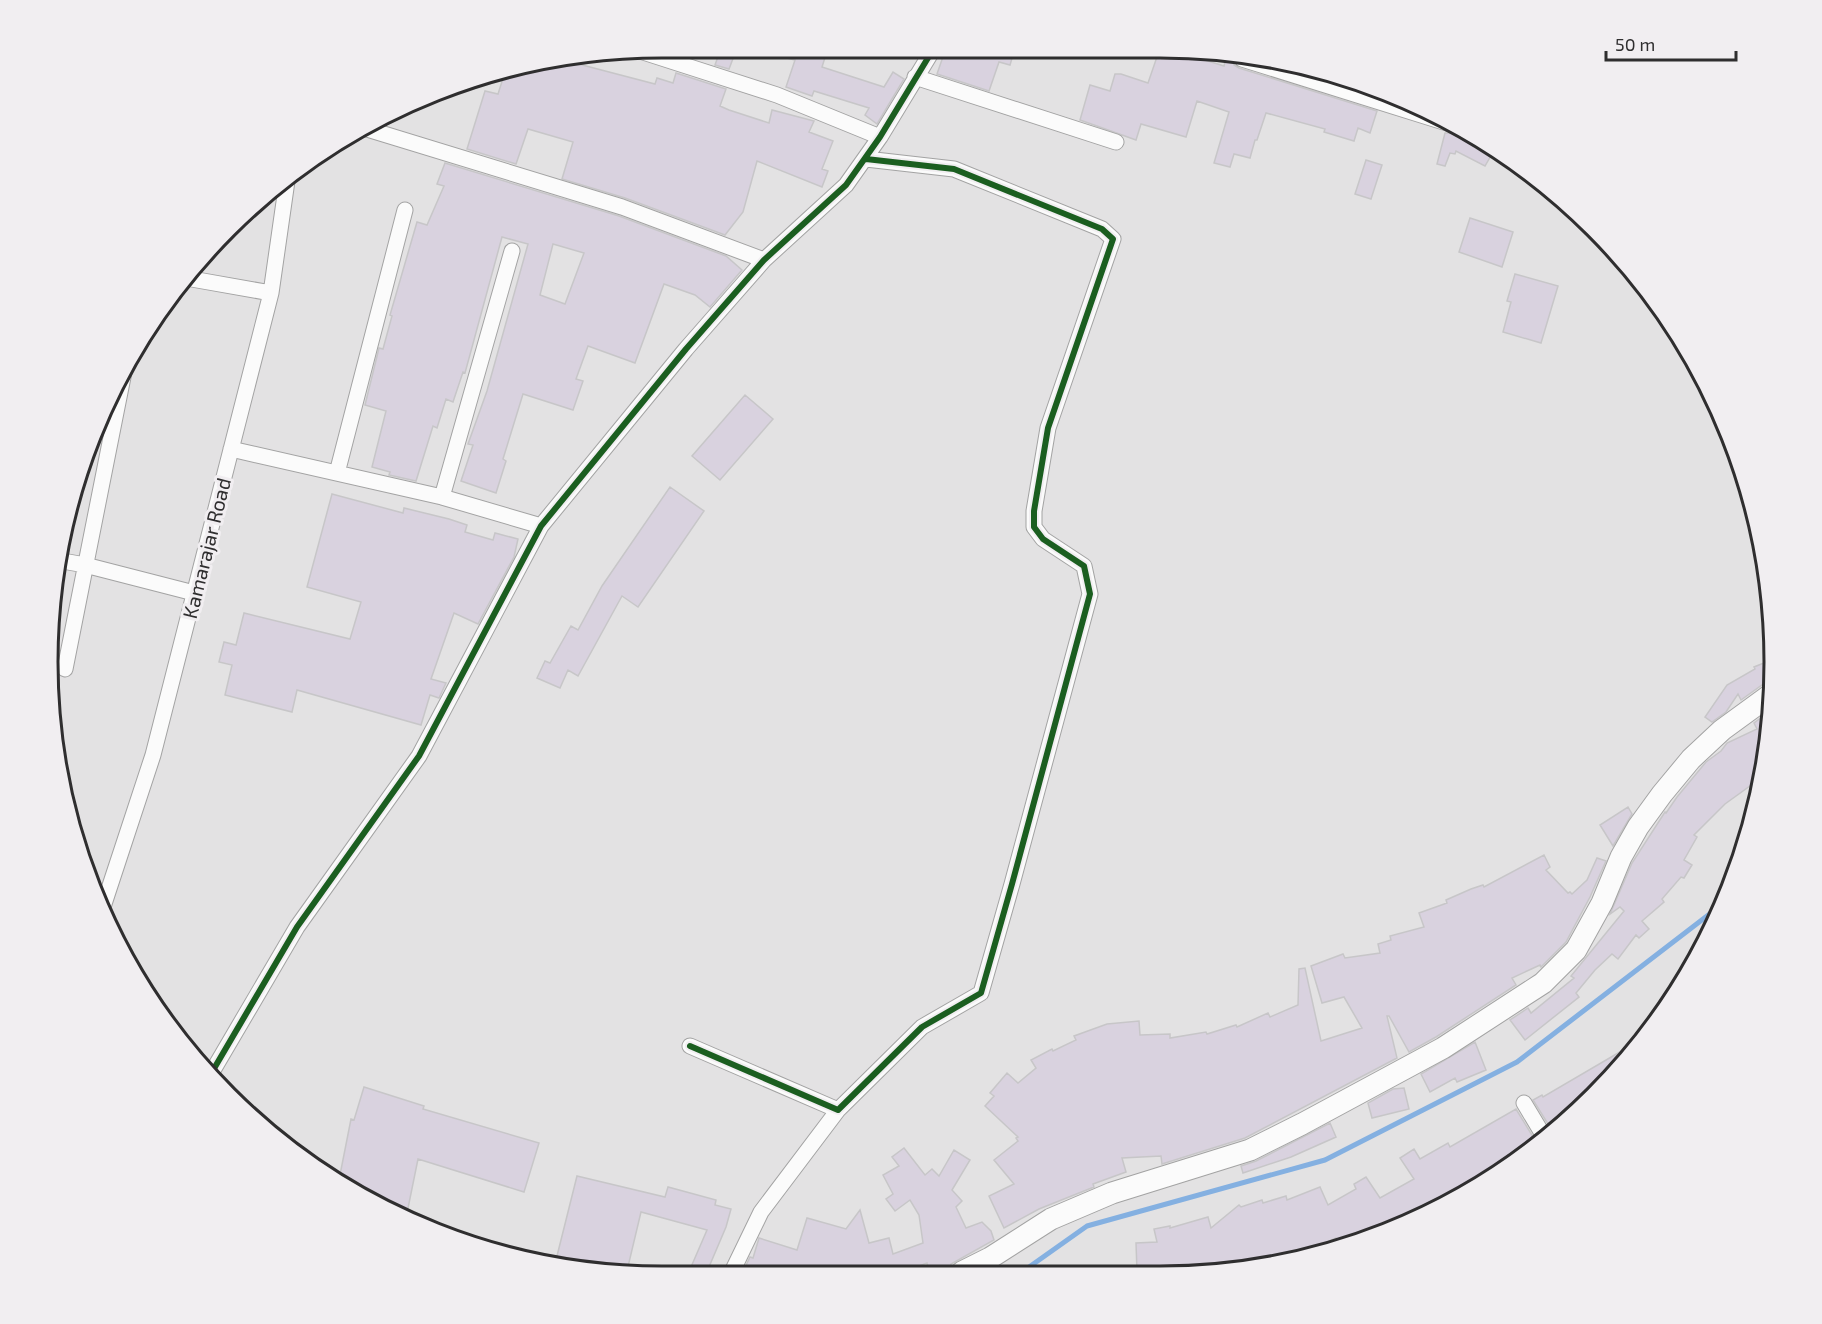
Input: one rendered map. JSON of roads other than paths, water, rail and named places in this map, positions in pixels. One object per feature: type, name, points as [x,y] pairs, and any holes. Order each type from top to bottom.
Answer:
[{"type":"street","points":[[665,59],[777,95],[880,137]]},
{"type":"street","points":[[215,1067],[297,927],[419,756],[542,526],[686,350],[764,260],[846,185],[866,159],[927,59]]},
{"type":"street","points":[[1276,70],[1401,109]]},
{"type":"street","points":[[915,77],[1116,142]]},
{"type":"street","points":[[375,131],[622,207],[764,260]]},
{"type":"street","points":[[735,1265],[761,1212],[838,1110],[922,1027],[981,993],[1090,594],[1084,566],[1042,539],[1034,527],[1034,511],[1048,428],[1113,239],[1102,229],[954,169],[866,159]]},
{"type":"street","name":"Kamarajar Road","points":[[106,897],[153,755],[271,293],[286,191]]},
{"type":"street","points":[[337,473],[405,210]]},
{"type":"street","points":[[442,497],[512,250]]},
{"type":"street","points":[[195,280],[271,293]]},
{"type":"street","points":[[65,669],[85,565],[103,438],[108,423]]},
{"type":"street","points":[[231,449],[442,497],[542,526]]},
{"type":"street","points":[[67,562],[194,593]]},
{"type":"street","points":[[976,1265],[1051,1219],[1112,1193],[1250,1149],[1302,1124],[1443,1048],[1543,983],[1576,950],[1602,903],[1621,857],[1638,827],[1662,794],[1691,759],[1722,730],[1762,702]]},
{"type":"street","points":[[690,1046],[838,1110]]},
{"type":"street","points":[[1524,1102],[1540,1130]]},
{"type":"waterway","points":[[1032,1265],[1087,1226],[1325,1160],[1517,1062],[1707,916]]}]
